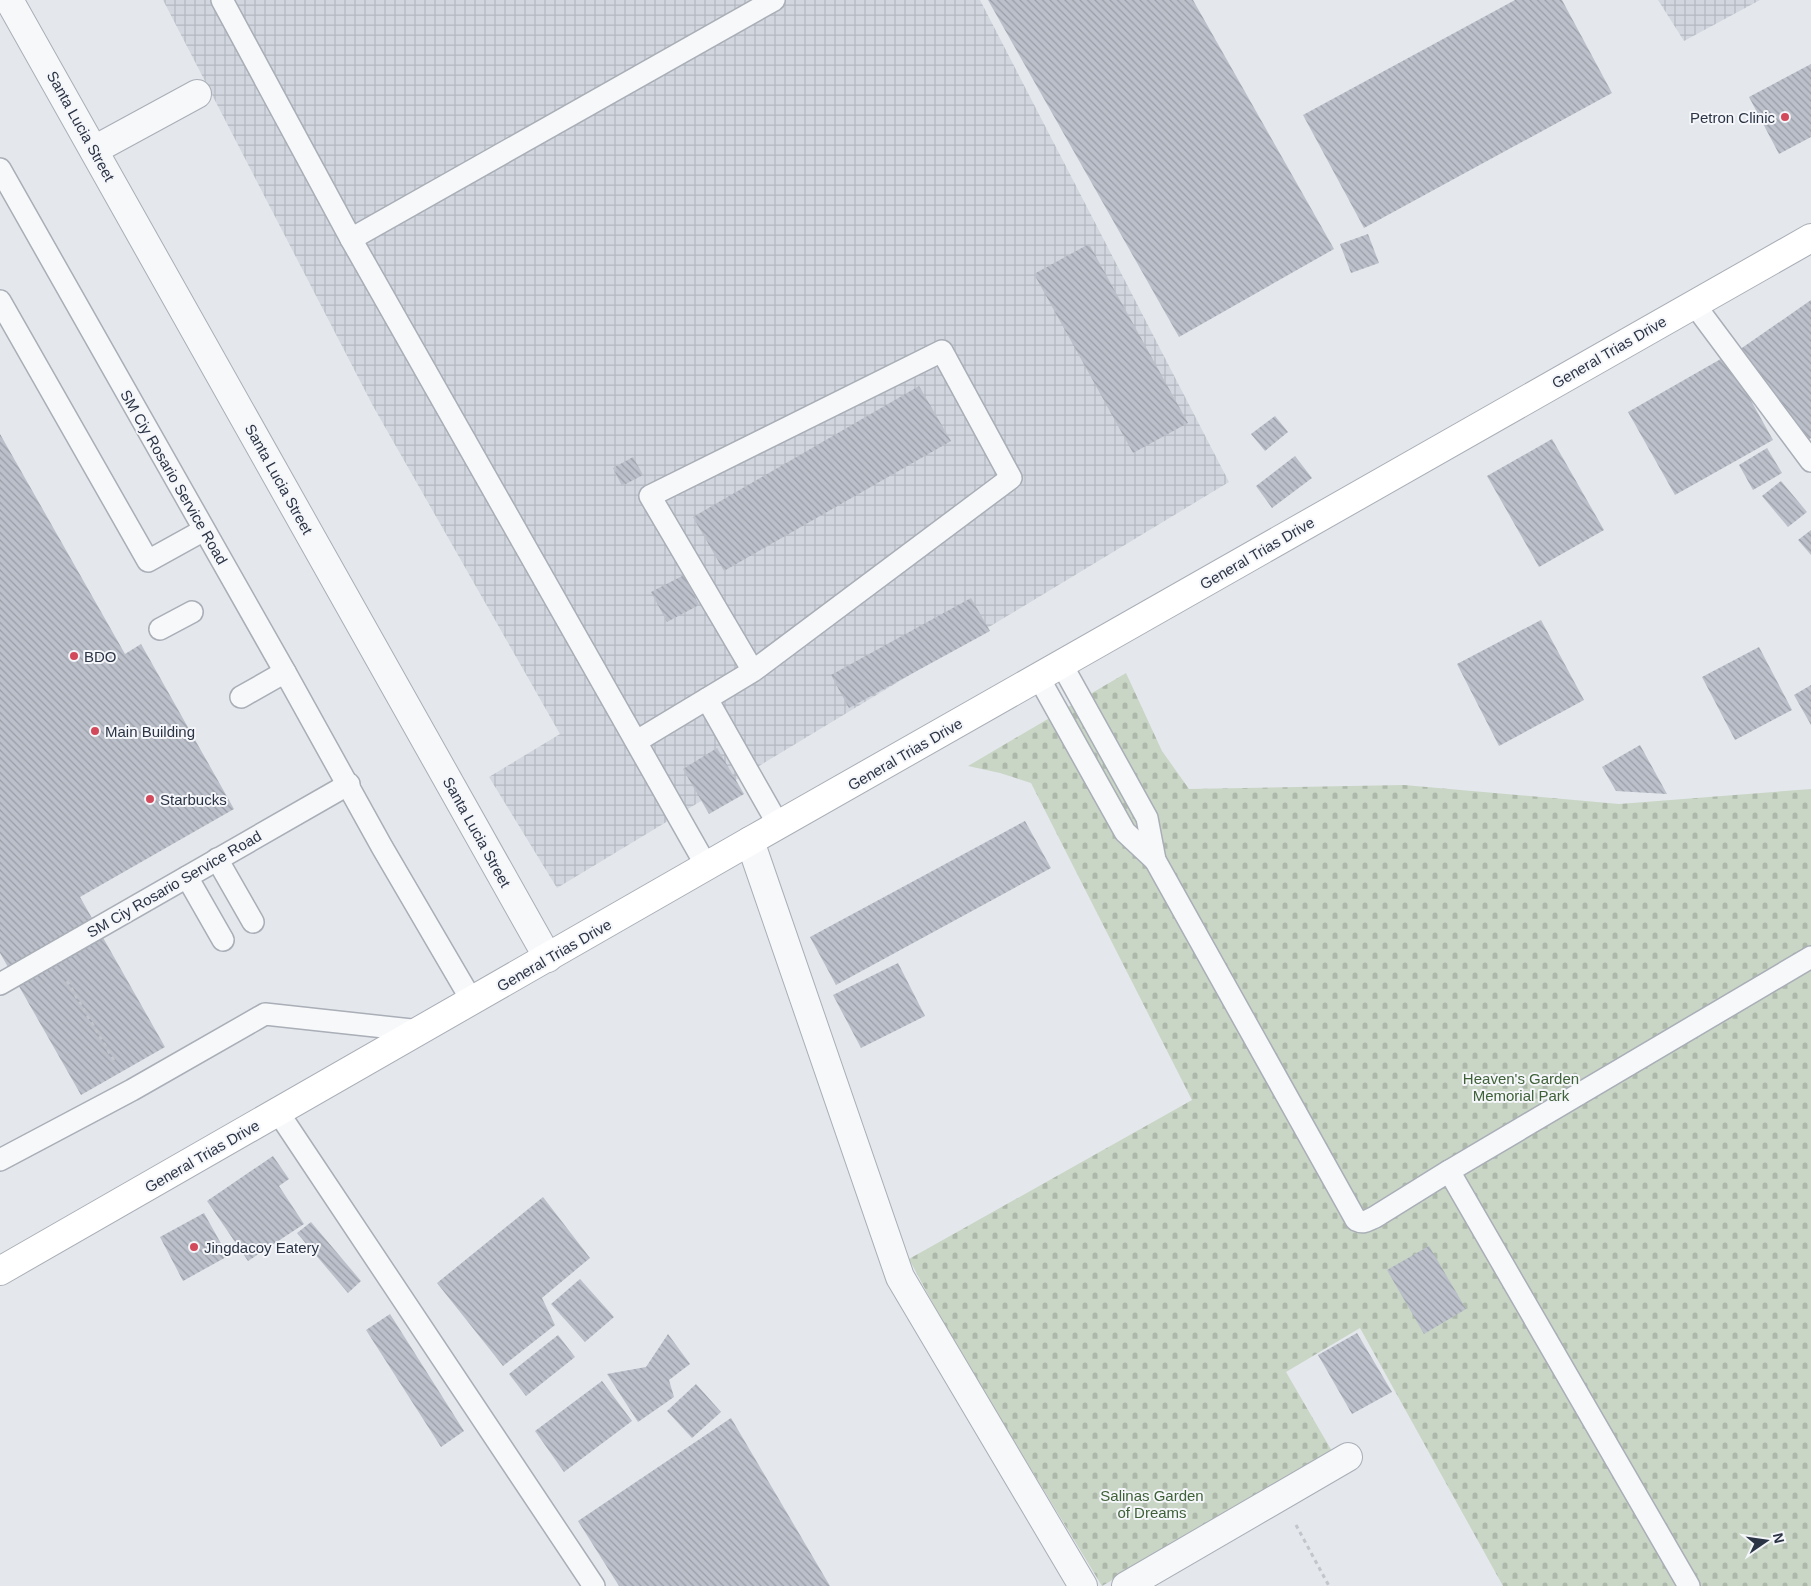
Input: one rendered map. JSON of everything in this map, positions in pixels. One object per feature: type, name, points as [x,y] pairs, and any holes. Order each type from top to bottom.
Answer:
[{"type":"main road","name":"General Trias Drive","points":[[0,1271],[750,841],[1811,238]]},
{"type":"street","name":"Santa Lucia Street","points":[[10,0],[548,958]]},
{"type":"street","points":[[94,150],[197,94]]},
{"type":"street","points":[[750,841],[900,1277],[1083,1586]]},
{"type":"street","points":[[1126,1586],[1348,1457]]},
{"type":"lane","points":[[222,0],[351,239],[707,867]]},
{"type":"lane","points":[[351,239],[774,0]]},
{"type":"lane","name":"SM Ciy Rosario Service Road","points":[[0,169],[349,784],[382,847],[472,1001]]},
{"type":"lane","points":[[0,301],[148,561],[204,530]]},
{"type":"lane","points":[[1694,304],[1811,461]]},
{"type":"lane","points":[[637,741],[754,671],[1011,478],[942,350],[650,496],[754,671]]},
{"type":"lane","points":[[160,629],[192,612]]},
{"type":"lane","points":[[1050,671],[1147,818],[1155,860],[1356,1220],[1361,1222],[1365,1222],[1811,957]]},
{"type":"lane","points":[[241,697],[285,672]]},
{"type":"lane","points":[[707,699],[779,826]]},
{"type":"lane","name":"SM Ciy Rosario Service Road","points":[[0,984],[349,784]]},
{"type":"lane","points":[[218,859],[253,922]]},
{"type":"lane","points":[[187,877],[222,940]]},
{"type":"lane","points":[[0,1160],[132,1090],[265,1014],[421,1030]]},
{"type":"lane","points":[[278,1112],[594,1586]]},
{"type":"lane","points":[[1448,1171],[1689,1586]]},
{"type":"path","points":[[51,955],[132,1090]]},
{"type":"path","points":[[1280,1496],[1329,1586]]},
{"type":"shaded area","points":[[163,0],[980,0],[1229,482],[557,888],[489,777],[560,734],[373,406]]},
{"type":"shaded area","points":[[1658,0],[1760,0],[1684,41]]},
{"type":"green space","name":"Heaven's Garden Memorial Park","points":[[1126,673],[1162,751],[1189,789],[1404,785],[1619,804],[1811,789],[1811,1586],[1503,1586],[1360,1328],[1286,1372],[1333,1453],[1102,1586],[952,1339],[909,1259],[1192,1100],[1031,783],[1000,773],[968,766]]},
{"type":"building","points":[[988,0],[1193,0],[1334,249],[1179,337]]},
{"type":"building","points":[[1515,0],[1562,0],[1612,93],[1364,228],[1303,115]]},
{"type":"building","name":"Petron Clinic","points":[[1811,64],[1811,137],[1779,154],[1749,97]]},
{"type":"building","points":[[1368,234],[1379,263],[1351,273],[1340,244]]},
{"type":"building","points":[[1089,244],[1188,423],[1133,453],[1034,274]]},
{"type":"building","points":[[1811,300],[1811,438],[1804,443],[1739,350]]},
{"type":"building","points":[[1726,356],[1773,440],[1675,495],[1628,412]]},
{"type":"building","points":[[919,386],[951,441],[724,571],[693,517]]},
{"type":"building","points":[[1275,416],[1288,432],[1265,451],[1251,434]]},
{"type":"building","name":"Main Building","points":[[0,434],[125,654],[141,644],[234,809],[80,897],[165,1047],[81,1095],[0,953]]},
{"type":"building","points":[[1552,439],[1604,530],[1539,567],[1487,476]]},
{"type":"building","points":[[1767,448],[1782,473],[1753,490],[1739,465]]},
{"type":"building","points":[[1295,456],[1312,478],[1272,508],[1256,486]]},
{"type":"building","points":[[633,457],[643,475],[622,486],[613,468]]},
{"type":"building","points":[[1781,481],[1807,512],[1788,527],[1762,496]]},
{"type":"building","points":[[1811,530],[1811,555],[1798,540]]},
{"type":"building","points":[[684,575],[699,605],[667,622],[651,592]]},
{"type":"building","points":[[971,598],[990,631],[849,708],[831,675]]},
{"type":"building","points":[[1541,620],[1584,700],[1499,746],[1457,664]]},
{"type":"building","points":[[1759,647],[1792,710],[1735,740],[1702,677]]},
{"type":"building","points":[[1811,685],[1811,725],[1794,695]]},
{"type":"building","points":[[1640,745],[1667,794],[1616,791],[1602,767]]},
{"type":"building","points":[[717,748],[744,794],[709,814],[683,769]]},
{"type":"building","points":[[1025,821],[1051,868],[836,985],[810,937]]},
{"type":"building","points":[[898,963],[925,1016],[861,1048],[833,995]]},
{"type":"building","points":[[273,1156],[289,1179],[279,1186],[304,1224],[248,1261],[207,1201]]},
{"type":"building","points":[[543,1197],[590,1258],[542,1298],[555,1325],[503,1366],[437,1283]]},
{"type":"building","name":"Jingdacoy Eatery","points":[[204,1213],[228,1256],[183,1281],[160,1237]]},
{"type":"building","points":[[311,1222],[361,1281],[348,1293],[297,1233]]},
{"type":"building","points":[[1429,1246],[1466,1309],[1424,1334],[1387,1270]]},
{"type":"building","points":[[580,1279],[614,1317],[585,1342],[551,1304]]},
{"type":"building","points":[[390,1314],[464,1431],[441,1447],[366,1330]]},
{"type":"building","points":[[1357,1333],[1392,1392],[1352,1414],[1318,1355]]},
{"type":"building","points":[[668,1334],[690,1364],[669,1380],[674,1397],[638,1422],[607,1374],[646,1367]]},
{"type":"building","points":[[558,1335],[575,1357],[526,1396],[509,1374]]},
{"type":"building","points":[[602,1381],[632,1421],[564,1472],[535,1431]]},
{"type":"building","points":[[696,1384],[721,1412],[692,1438],[667,1411]]},
{"type":"building","points":[[731,1418],[830,1586],[619,1586],[578,1521]]},
{"type":"place","name":"Petron Clinic","points":[[1785,117]]},
{"type":"place","name":"BDO","points":[[74,656]]},
{"type":"place","name":"Main Building","points":[[95,731]]},
{"type":"place","name":"Starbucks","points":[[150,799]]},
{"type":"place","name":"Jingdacoy Eatery","points":[[194,1247]]},
{"type":"park label","name":"Salinas Garden of Dreams","points":[[1152,1504]]}]
